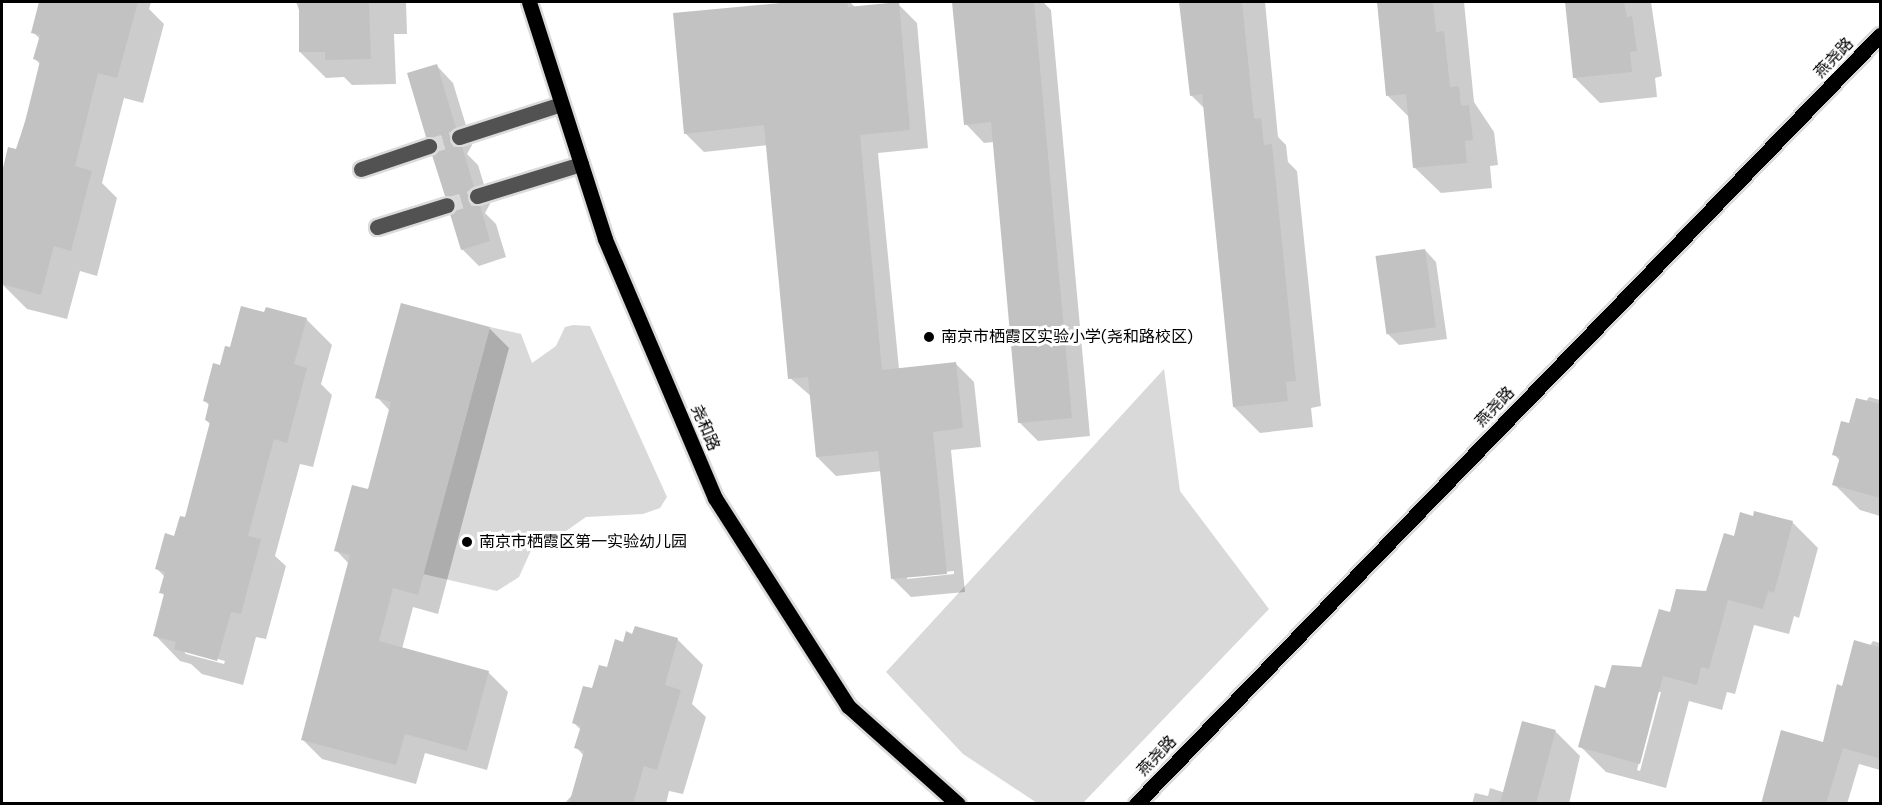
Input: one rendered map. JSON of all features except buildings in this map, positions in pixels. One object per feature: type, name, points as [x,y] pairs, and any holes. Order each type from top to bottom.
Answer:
[{"type":"main road","name":"尧和路","points":[[529,2],[605,239],[715,498],[848,706],[958,804]]},
{"type":"main road","name":"燕尧路","points":[[1136,804],[1881,36]]},
{"type":"street","points":[[459,137],[561,104]]},
{"type":"street","points":[[361,169],[429,147]]},
{"type":"street","points":[[477,196],[581,165]]},
{"type":"street","points":[[376,227],[447,205]]},
{"type":"shaded area","points":[[590,326],[667,497],[660,508],[643,514],[586,517],[566,531],[538,535],[519,577],[497,591],[423,574],[490,327],[521,334],[532,363],[556,346],[565,327]]},
{"type":"shaded area","points":[[1164,369],[1180,491],[1269,609],[1083,803],[1037,803],[963,754],[886,672]]},
{"type":"tunnel","points":[[429,146],[459,137]]},
{"type":"tunnel","points":[[447,205],[477,196]]},
{"type":"place","name":"南京市栖霞区实验小学(尧和路校区)","points":[[929,337]]},
{"type":"place","name":"南京市栖霞区第一实验幼儿园","points":[[467,542]]}]
